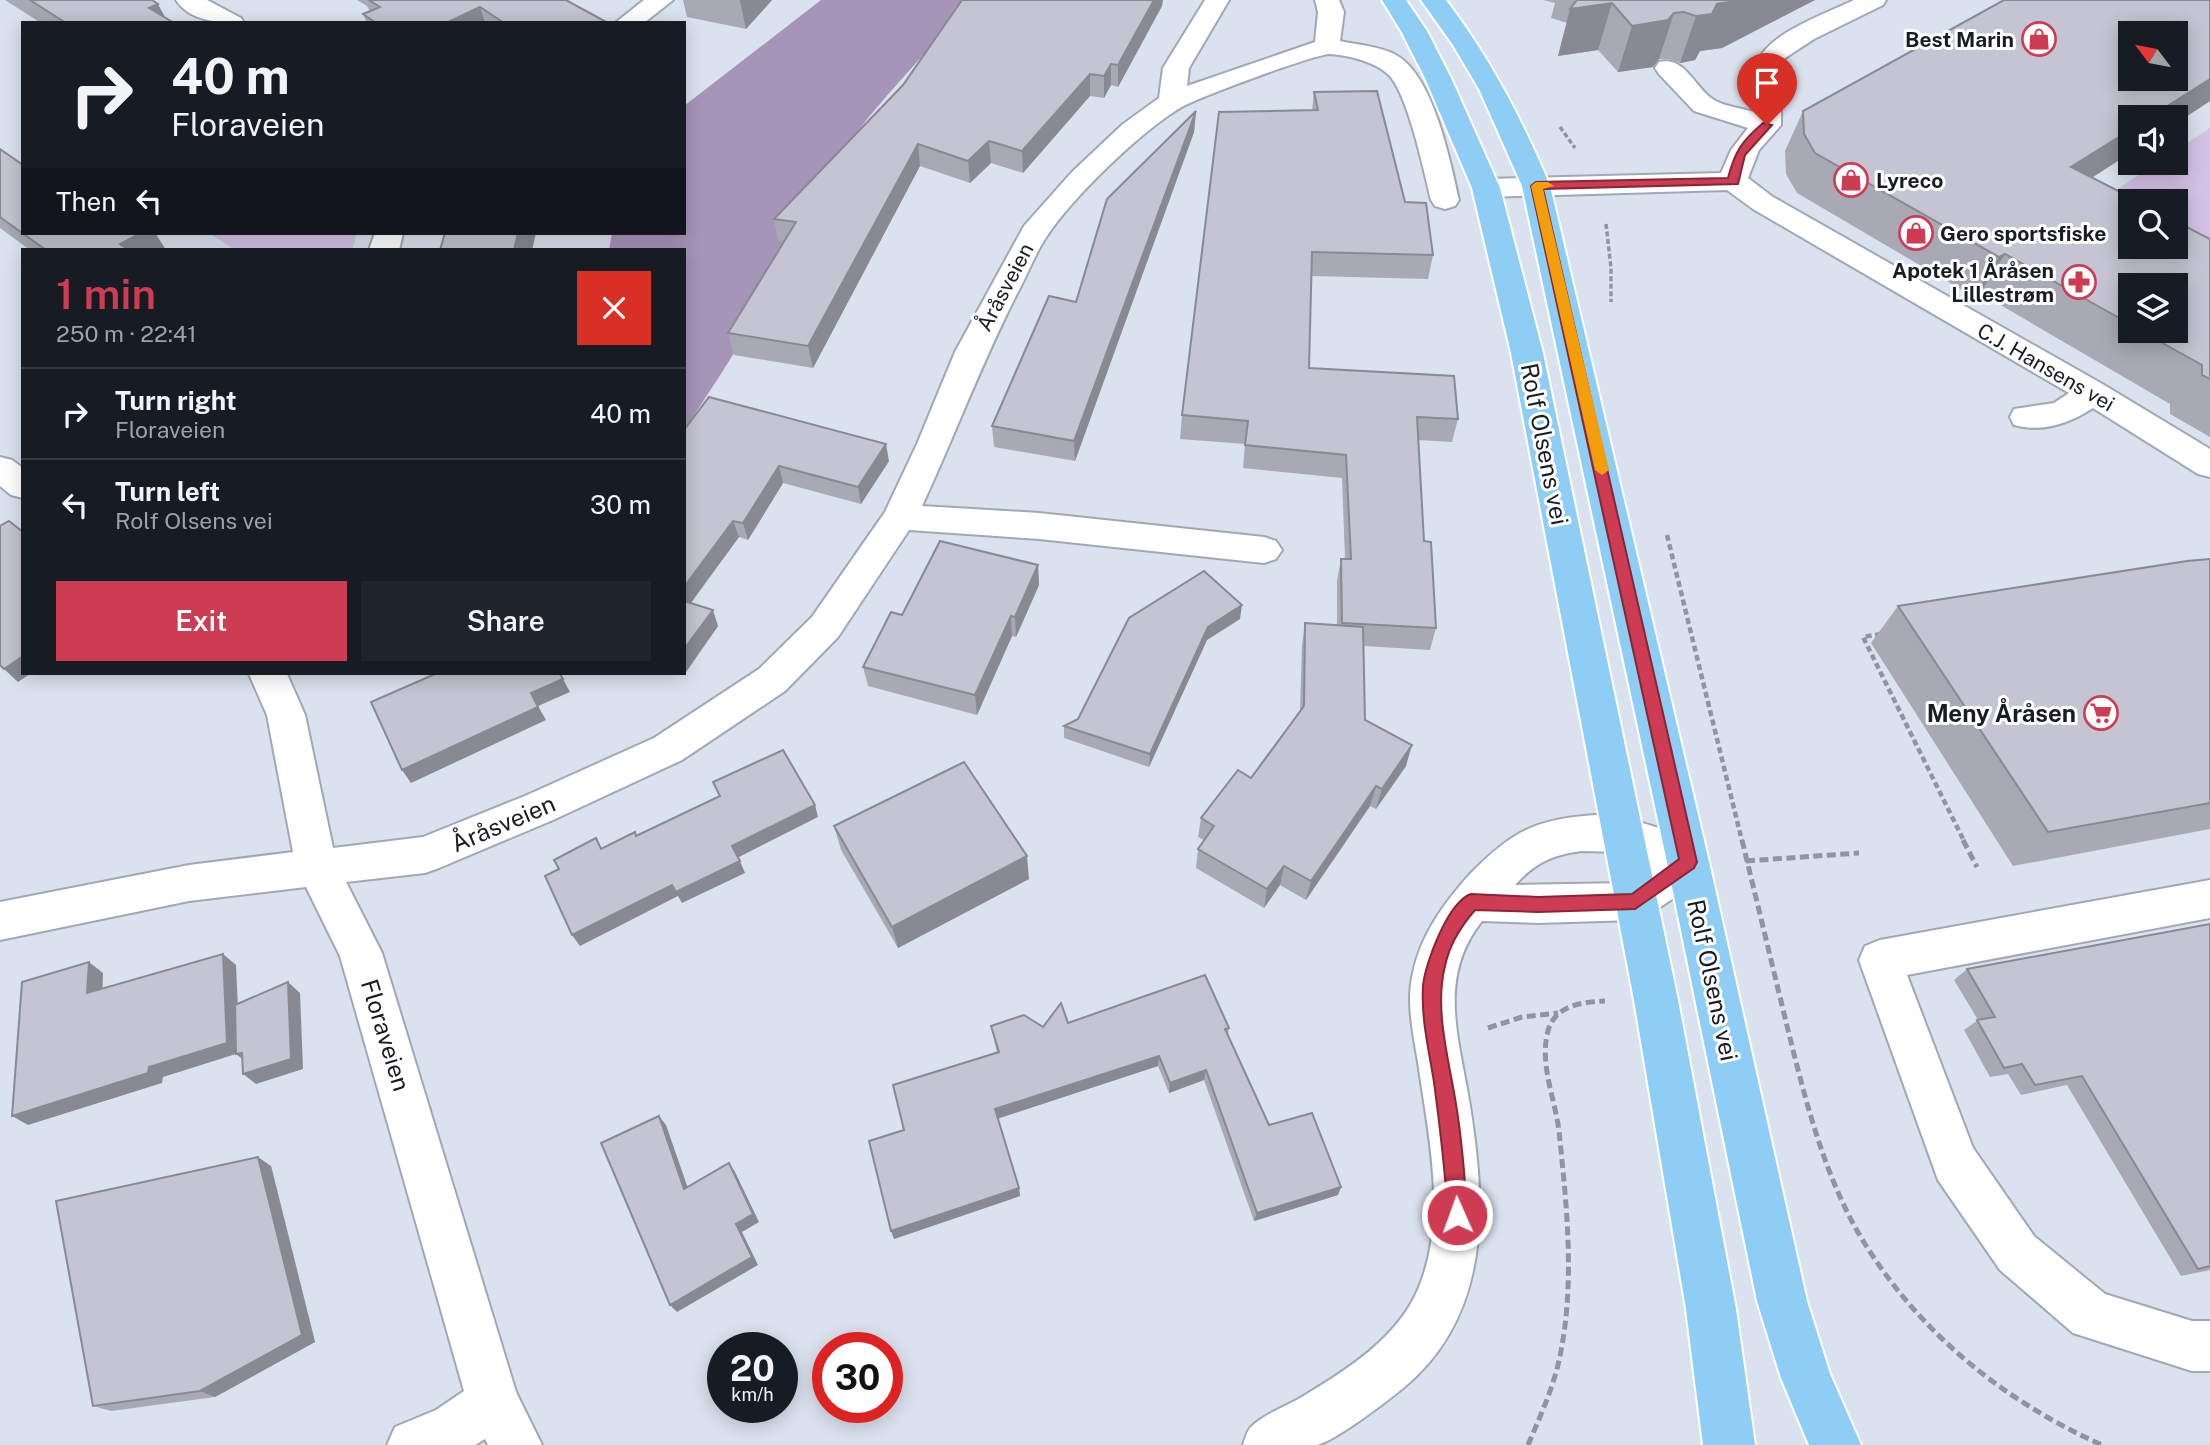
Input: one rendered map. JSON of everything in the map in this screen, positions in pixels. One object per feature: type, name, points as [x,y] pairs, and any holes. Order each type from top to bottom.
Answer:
[{"type":"main road","name":"Rolf Olsens vei","points":[[1394,0],[1414,31],[1438,78],[1486,188],[1527,353],[1656,1000],[1711,1309],[1729,1445]]},
{"type":"main road","name":"Rolf Olsens vei","points":[[1433,0],[1473,52],[1507,112],[1536,186],[1688,862],[1782,1301],[1806,1378],[1835,1445]]},
{"type":"street","points":[[188,0],[228,21]]},
{"type":"street","points":[[630,21],[661,0]]},
{"type":"street","points":[[1172,101],[1176,68],[1217,0]]},
{"type":"street","points":[[1327,0],[1331,12],[1327,46],[1384,58],[1400,71],[1410,87],[1432,144],[1446,200]]},
{"type":"street","points":[[1486,188],[1733,181],[1740,155],[1751,139],[1767,125],[1767,80],[1774,55],[1795,41],[1874,0]]},
{"type":"street","name":"Åråsveien","points":[[0,921],[189,883],[425,855],[668,750],[772,680],[825,627],[900,517],[934,444],[971,352],[1034,232],[1083,178],[1133,130],[1172,101],[1327,46]]},
{"type":"street","points":[[1668,68],[1703,105],[1767,125]]},
{"type":"street","name":"C.J. Hansens vei","points":[[1733,181],[1763,203],[2093,393],[2210,465]]},
{"type":"street","points":[[2026,417],[2062,413],[2093,393]]},
{"type":"street","points":[[0,468],[21,484]]},
{"type":"street","points":[[900,517],[1039,526],[1264,550]]},
{"type":"street","name":"Floraveien","points":[[268,675],[286,715],[317,868],[361,953],[505,1424],[452,1430],[414,1445]]},
{"type":"street","points":[[1269,1445],[1365,1386],[1402,1356],[1426,1327],[1441,1297],[1451,1268],[1457,1233],[1457,1198],[1454,1152],[1432,987],[1436,964],[1457,919],[1519,853],[1549,840],[1576,835],[1622,834],[1688,862]]},
{"type":"street","points":[[1471,902],[1538,904],[1635,901],[1688,862]]},
{"type":"street","points":[[2210,899],[1880,960],[1955,1163],[2017,1253],[2091,1315],[2192,1346],[2210,1346]]},
{"type":"path","points":[[1608,227],[1611,308]]},
{"type":"path","points":[[1665,528],[1814,1128],[1855,1226],[1886,1275],[1928,1325],[1978,1371],[2035,1411],[2102,1445]]},
{"type":"path","points":[[1890,632],[1863,637],[1977,867]]},
{"type":"path","points":[[1746,861],[1859,853]]},
{"type":"path","points":[[1440,1060],[1491,1026],[1522,1017],[1559,1013],[1581,1002],[1617,1000]]},
{"type":"path","points":[[1528,1445],[1552,1388],[1565,1340],[1569,1293],[1570,1238],[1546,1044],[1548,1029],[1559,1013]]},
{"type":"shaded area","points":[[821,0],[969,0],[870,116],[840,156],[730,360],[686,428],[686,248],[609,248],[612,235],[686,235],[686,104]]},
{"type":"shaded area","points":[[2210,128],[2210,274],[2188,257],[2188,189],[2118,189],[2118,203],[2087,209],[2139,175],[2188,175],[2188,142]]},
{"type":"shaded area","points":[[212,235],[356,235],[353,248],[232,248]]},
{"type":"building","points":[[30,0],[152,0],[158,4],[149,8],[171,21],[63,21]]},
{"type":"building","points":[[369,0],[566,0],[604,21],[501,21],[480,7],[450,21],[373,21],[363,14],[380,7]]},
{"type":"building","points":[[962,0],[1154,0],[1118,65],[1111,64],[1104,76],[1090,74],[1022,151],[989,141],[968,161],[918,144],[808,346],[728,333],[796,222],[774,219],[903,85]]},
{"type":"building","points":[[1577,0],[1741,0],[1717,4],[1712,14],[1696,16],[1684,12],[1674,13],[1668,20],[1632,26],[1612,3],[1570,9]]},
{"type":"building","points":[[2004,0],[2210,0],[2210,79],[2169,105],[2118,105],[2118,138],[2071,167],[2118,191],[2118,259],[2188,259],[2188,228],[2210,239],[2210,379],[2202,375],[2202,365],[2163,343],[2188,343],[2188,273],[2118,273],[2118,317],[2005,254],[1999,257],[1815,153],[1804,134],[1803,111]]},
{"type":"building","points":[[1377,91],[1405,202],[1426,203],[1433,255],[1312,252],[1309,368],[1454,376],[1458,419],[1417,417],[1424,541],[1431,542],[1436,628],[1342,623],[1341,559],[1351,559],[1346,455],[1245,445],[1248,421],[1182,415],[1219,112],[1318,110],[1314,92]]},
{"type":"building","points":[[1196,111],[1074,441],[992,426],[1049,296],[1076,302],[1107,199]]},
{"type":"building","points":[[0,149],[21,164],[21,232],[0,217]]},
{"type":"building","points":[[25,235],[137,235],[120,244],[126,248],[43,248]]},
{"type":"building","points":[[444,235],[518,235],[514,248],[441,248]]},
{"type":"building","points":[[709,397],[886,444],[858,487],[779,466],[743,523],[733,521],[686,584],[686,427]]},
{"type":"building","points":[[9,521],[21,530],[21,657],[4,669],[0,665],[0,526]]},
{"type":"building","points":[[940,541],[1038,565],[975,695],[863,667],[891,612],[902,615]]},
{"type":"building","points":[[2210,559],[2210,803],[2048,832],[1898,606]]},
{"type":"building","points":[[1204,571],[1242,605],[1208,627],[1150,754],[1064,726],[1078,719],[1129,618]]},
{"type":"building","points":[[686,602],[713,610],[686,646]]},
{"type":"building","points":[[1305,623],[1363,627],[1365,720],[1412,745],[1382,789],[1376,786],[1311,881],[1284,866],[1267,889],[1198,849],[1214,826],[1201,818],[1238,770],[1251,778],[1304,706]]},
{"type":"building","points":[[433,675],[561,675],[563,679],[531,693],[538,707],[402,770],[371,702]]},
{"type":"building","points":[[783,750],[815,805],[732,846],[740,861],[676,892],[672,885],[572,935],[545,876],[559,869],[554,860],[596,838],[601,849],[635,832],[636,836],[720,796],[713,782]]},
{"type":"building","points":[[964,762],[1027,856],[892,927],[834,826]]},
{"type":"building","points":[[2210,924],[2210,1266],[2198,1269],[2082,1076],[2035,1085],[2022,1064],[2004,1068],[1977,1020],[1995,1017],[1967,969]]},
{"type":"building","points":[[223,954],[227,1043],[149,1067],[148,1073],[12,1116],[22,982],[89,962],[87,993]]},
{"type":"building","points":[[1205,975],[1229,1028],[1225,1029],[1269,1125],[1312,1113],[1341,1187],[1257,1213],[1206,1070],[1170,1083],[1159,1056],[995,1109],[1019,1188],[891,1231],[869,1141],[904,1130],[893,1085],[999,1052],[991,1026],[1024,1015],[1043,1027],[1061,1003],[1068,1023]]},
{"type":"building","points":[[288,982],[291,1059],[243,1074],[242,1053],[236,1054],[235,1005]]},
{"type":"building","points":[[659,1116],[684,1189],[729,1163],[753,1214],[736,1224],[752,1257],[670,1305],[601,1143]]},
{"type":"building","points":[[258,1157],[302,1335],[200,1391],[93,1406],[56,1201]]},
{"type":"slow traffic","points":[[1548,186],[1536,186],[1602,470]]},
{"type":"place","name":"Best Marin","points":[[2039,39]]},
{"type":"place","name":"Lyreco","points":[[1851,180]]},
{"type":"place","name":"Gero sportsfiske","points":[[1916,233]]},
{"type":"place","name":"Apotek 1 Åråsen Lillestrøm","points":[[2079,282]]},
{"type":"place","name":"Meny Åråsen","points":[[2101,713]]},
{"type":"route","points":[[1457,1215],[1454,1152],[1434,1020],[1432,987],[1436,964],[1457,919],[1471,902],[1538,904],[1635,901],[1688,862],[1536,186],[1733,181],[1740,155],[1751,139],[1767,125]]}]
